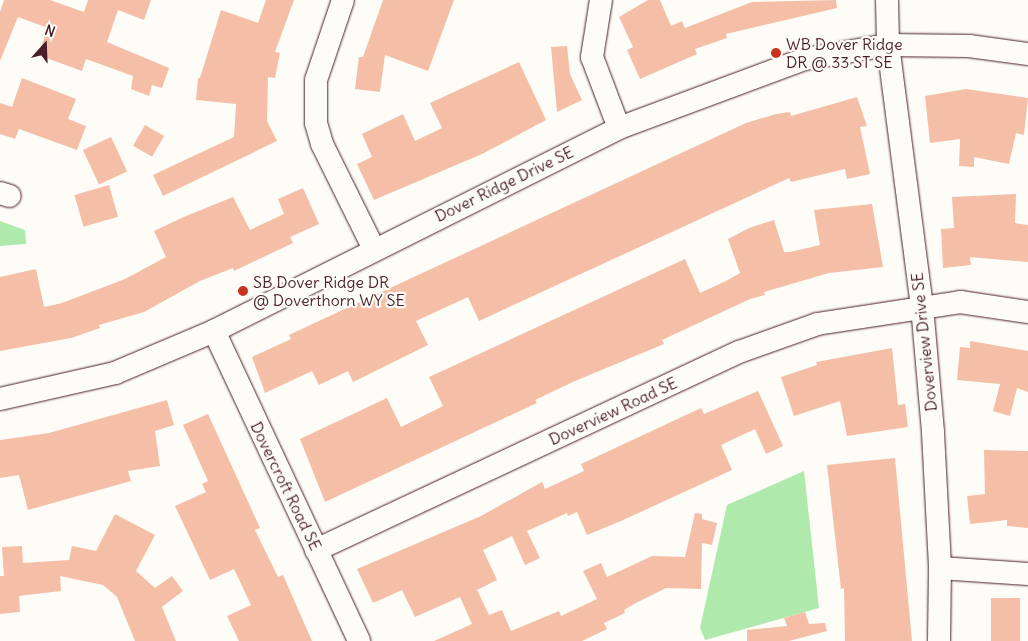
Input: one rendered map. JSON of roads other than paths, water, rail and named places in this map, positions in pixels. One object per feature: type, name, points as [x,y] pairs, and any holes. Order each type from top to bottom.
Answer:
[{"type":"street","points":[[343,0],[316,80],[316,123],[322,144],[374,249]]},
{"type":"street","points":[[601,0],[592,57],[619,128]]},
{"type":"street","name":"Doverview Drive SE","points":[[887,0],[888,44],[922,306],[940,568],[939,641]]},
{"type":"street","name":"Dover Ridge Drive SE","points":[[0,399],[115,373],[214,331],[374,249],[619,128],[805,59],[888,44],[969,46],[1028,54]]},
{"type":"street","name":"Doverview Road SE","points":[[316,550],[739,352],[818,324],[922,306],[960,302],[1028,312]]},
{"type":"street","name":"Dovercroft Road SE","points":[[214,331],[359,641]]},
{"type":"street","points":[[940,568],[1028,574]]},
{"type":"place","name":"WB Dover Ridge DR @ 33 ST SE","points":[[776,53]]},
{"type":"place","name":"SB Dover Ridge DR @ Doverthorn WY SE","points":[[243,291]]}]
